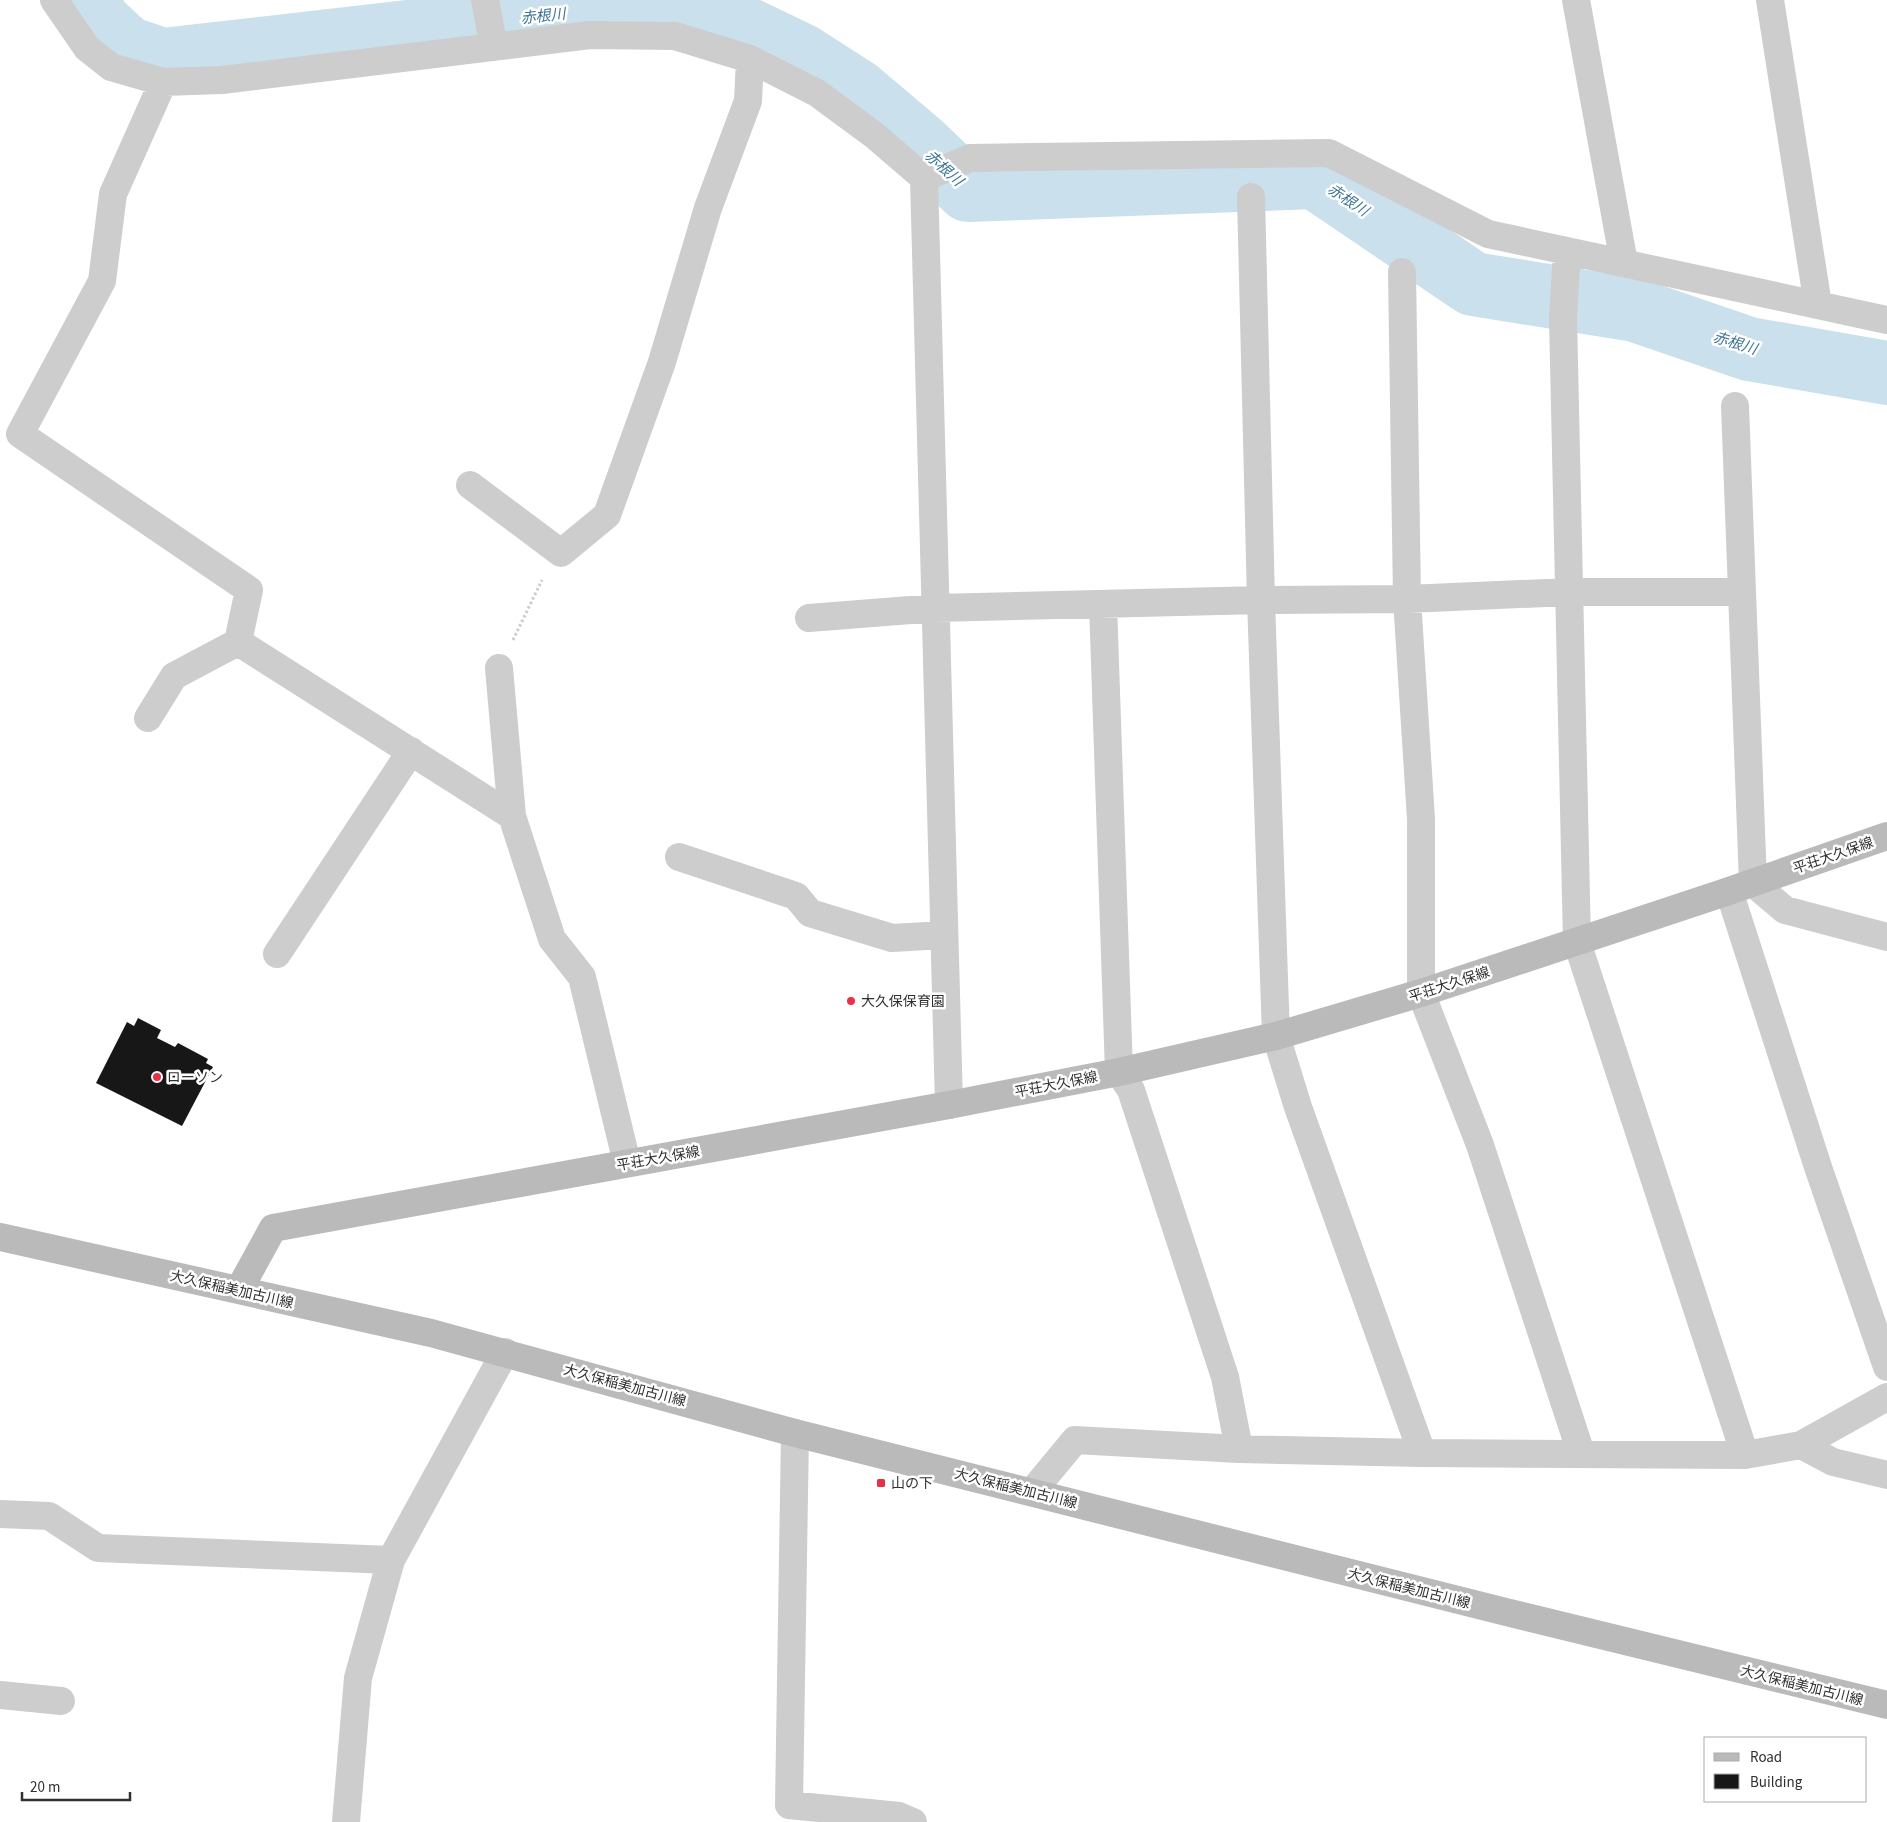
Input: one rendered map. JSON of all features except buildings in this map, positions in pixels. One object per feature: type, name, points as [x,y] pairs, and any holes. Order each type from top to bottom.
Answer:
[{"type":"main road","name":"平荘大久保線","points":[[239,1290],[273,1228],[949,1105],[1119,1072],[1276,1036],[1421,993],[1741,887],[1887,836]]},
{"type":"main road","name":"大久保稲美加古川線","points":[[0,1237],[431,1333],[795,1432],[1506,1612],[1887,1705]]},
{"type":"street","points":[[54,0],[87,48],[111,68],[163,82],[222,80],[590,36],[675,36],[750,59],[817,93],[874,135],[924,178],[949,1105]]},
{"type":"street","points":[[485,0],[494,47]]},
{"type":"street","points":[[1576,0],[1624,263]]},
{"type":"street","points":[[1770,0],[1818,305]]},
{"type":"street","points":[[470,484],[561,553],[607,515],[662,362],[708,208],[748,101],[750,59]]},
{"type":"street","points":[[163,82],[113,194],[102,281],[20,434],[248,590],[238,642]]},
{"type":"street","points":[[924,178],[970,158],[1329,153],[1488,234],[1887,320]]},
{"type":"street","points":[[1251,197],[1261,600],[1276,1036],[1298,1107],[1422,1453]]},
{"type":"street","points":[[1567,251],[1563,318],[1576,942],[1745,1455]]},
{"type":"street","points":[[1402,272],[1407,599],[1420,819],[1421,993],[1480,1144],[1581,1453]]},
{"type":"street","points":[[1735,406],[1742,592],[1741,887],[1818,1167],[1887,1367]]},
{"type":"street","points":[[809,618],[936,608],[1261,600],[1407,599],[1569,592],[1742,592]]},
{"type":"street","points":[[1103,604],[1119,1072],[1131,1090],[1224,1377],[1239,1449]]},
{"type":"street","points":[[148,718],[174,676],[238,642]]},
{"type":"street","points":[[238,642],[512,816]]},
{"type":"street","points":[[499,668],[512,816],[552,939],[582,977],[627,1163]]},
{"type":"street","points":[[277,954],[411,752]]},
{"type":"street","points":[[679,857],[796,896],[810,913],[892,938],[944,935]]},
{"type":"street","points":[[1741,887],[1785,910],[1887,937]]},
{"type":"street","points":[[346,1822],[358,1678],[391,1560],[505,1352]]},
{"type":"street","points":[[1032,1492],[1075,1440],[1239,1449],[1422,1453],[1745,1455],[1801,1445],[1887,1397]]},
{"type":"street","points":[[795,1432],[789,1805],[904,1820]]},
{"type":"street","points":[[1801,1445],[1833,1462],[1887,1474]]},
{"type":"street","points":[[0,1514],[48,1516],[98,1548],[391,1560]]},
{"type":"street","points":[[0,1695],[61,1701]]},
{"type":"path","points":[[499,668],[542,579],[561,553]]},
{"type":"waterway","name":"赤根川","points":[[84,0],[101,24],[127,48],[163,60],[600,10],[647,12],[730,21],[801,55],[857,91],[922,146],[968,190],[1315,177],[1473,284],[1635,310],[1749,349],[1887,373]]},
{"type":"place","name":"大久保保育園","points":[[851,1001]]},
{"type":"place","name":"ローソン","points":[[157,1077]]},
{"type":"place","name":"山の下","points":[[881,1483]]}]
